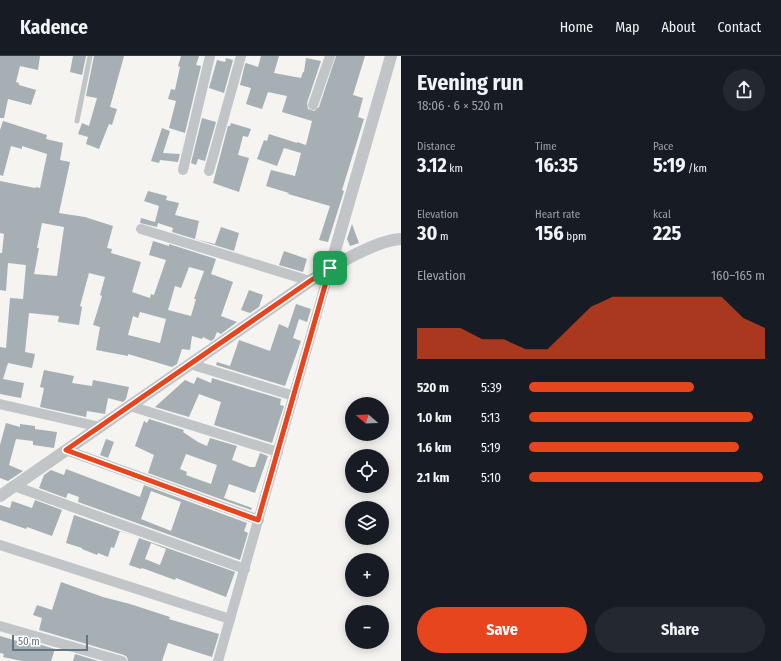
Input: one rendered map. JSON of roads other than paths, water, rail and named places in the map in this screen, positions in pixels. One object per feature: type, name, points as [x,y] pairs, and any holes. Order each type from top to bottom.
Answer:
[{"type":"street","points":[[183,170],[210,56]]},
{"type":"street","points":[[208,171],[241,56]]},
{"type":"street","points":[[313,105],[330,56]]},
{"type":"street","points":[[218,661],[391,56]]},
{"type":"street","points":[[141,229],[310,281]]},
{"type":"street","points":[[0,496],[330,268],[374,245],[401,239]]},
{"type":"street","points":[[190,364],[294,396]]},
{"type":"street","points":[[0,404],[100,427]]},
{"type":"street","points":[[130,406],[278,452]]},
{"type":"street","points":[[66,450],[258,520]]},
{"type":"street","points":[[14,486],[245,569]]},
{"type":"street","points":[[0,545],[230,619]]},
{"type":"street","points":[[0,626],[122,661]]},
{"type":"lane","points":[[77,121],[90,56]]}]
